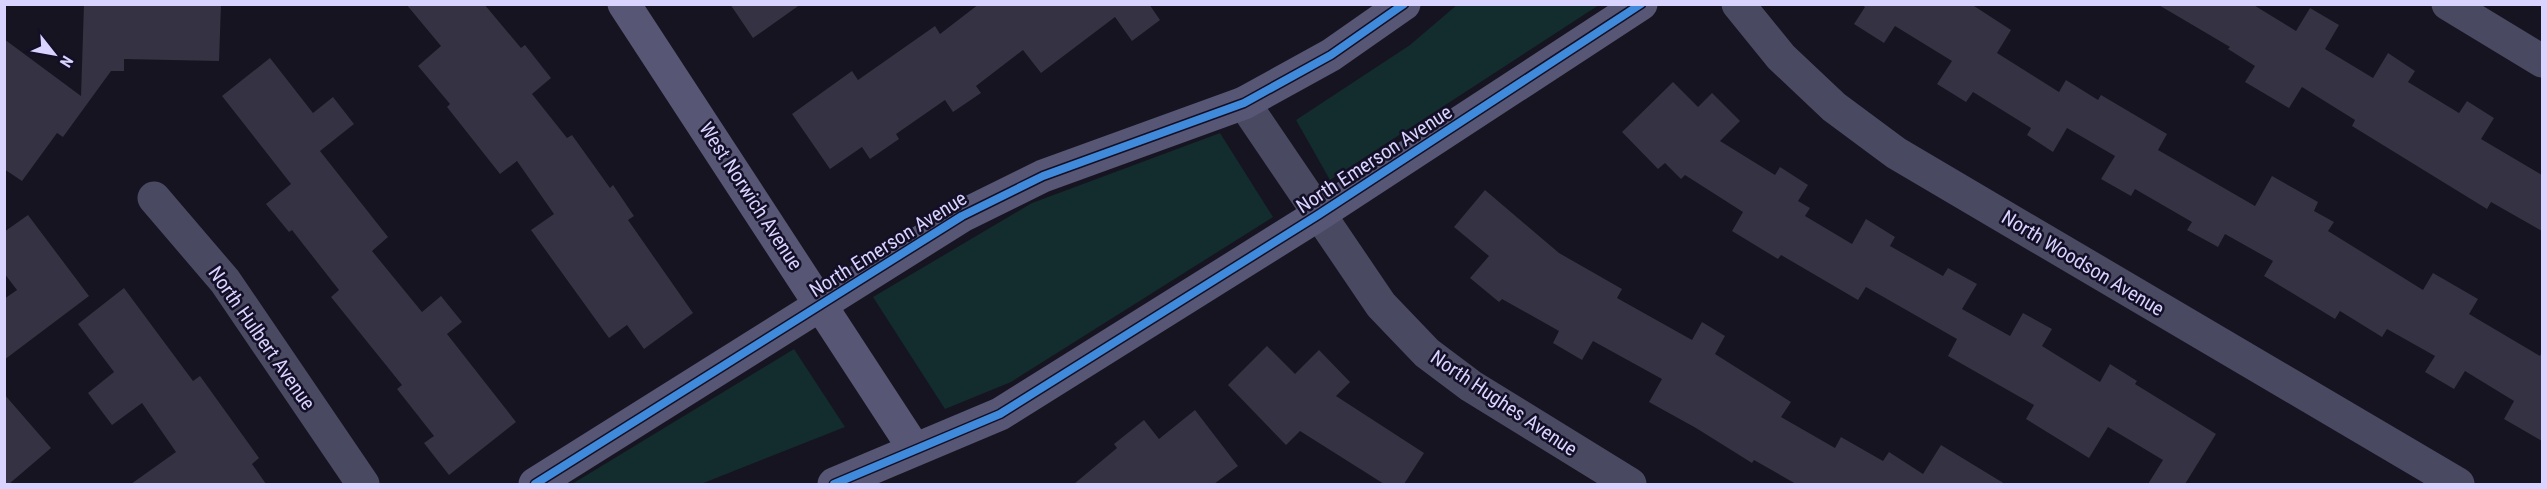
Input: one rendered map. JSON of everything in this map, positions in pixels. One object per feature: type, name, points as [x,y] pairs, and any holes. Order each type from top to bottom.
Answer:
[{"type":"street","name":"West Norwich Avenue","points":[[624,4],[822,304],[915,450]]},
{"type":"street","name":"North Emerson Avenue","points":[[535,484],[962,216],[1042,176],[1244,103],[1331,55],[1404,4]]},
{"type":"street","name":"North Emerson Avenue","points":[[834,484],[1000,414],[1318,215],[1641,4]]},
{"type":"street","name":"North Woodson Avenue","points":[[1738,4],[1780,57],[1834,107],[1896,153],[2458,484]]},
{"type":"street","points":[[2448,4],[2542,61]]},
{"type":"street","name":"North Hughes Avenue","points":[[1244,103],[1381,305],[1427,353],[1471,386],[1630,484]]},
{"type":"street","name":"North Hulbert Avenue","points":[[154,198],[225,281],[363,484]]},
{"type":"green space","points":[[1458,4],[1599,5],[1330,180],[1296,120],[1410,45]]},
{"type":"green space","points":[[1220,133],[1273,217],[1011,382],[945,409],[873,297],[1032,203]]},
{"type":"green space","points":[[794,349],[845,427],[701,484],[572,484]]},
{"type":"building","points":[[84,4],[221,5],[219,61],[124,59],[124,71],[111,71],[63,137],[57,133],[22,181],[4,169],[4,39],[81,96]]},
{"type":"building","points":[[406,4],[484,4],[521,48],[525,45],[551,78],[532,94],[567,138],[572,135],[610,188],[613,185],[634,216],[628,220],[693,313],[644,349],[627,325],[609,338],[531,230],[554,214],[517,161],[500,174],[447,107],[450,104],[418,66],[441,46]]},
{"type":"building","points":[[730,4],[801,4],[753,38]]},
{"type":"building","points":[[979,4],[1149,4],[1160,20],[1132,41],[1115,17],[1041,73],[1023,50],[976,86],[981,93],[953,112],[945,100],[896,134],[899,139],[870,159],[862,147],[830,169],[792,114],[852,71],[858,80],[935,26],[940,34]]},
{"type":"building","points":[[1860,4],[1971,4],[2011,30],[1997,53],[2059,92],[2066,80],[2098,100],[2101,95],[2167,134],[2158,150],[2255,206],[2272,176],[2318,202],[2314,211],[2334,222],[2328,231],[2423,290],[2433,273],[2478,299],[2469,314],[2540,356],[2542,351],[2542,441],[2504,419],[2514,401],[2465,371],[2454,389],[2425,372],[2435,356],[2387,329],[2382,337],[2340,311],[2335,319],[2264,276],[2273,261],[2225,234],[2218,247],[2187,230],[2192,222],[2135,189],[2131,196],[2101,179],[2115,156],[2067,128],[2053,152],[2027,135],[2031,128],[1973,92],[1966,102],[1937,84],[1952,61],[1895,26],[1884,43],[1854,24],[1865,7]]},
{"type":"building","points":[[2157,4],[2252,4],[2296,31],[2310,8],[2339,25],[2325,49],[2373,78],[2388,53],[2415,71],[2408,82],[2459,113],[2467,101],[2494,118],[2481,139],[2542,175],[2542,231],[2491,202],[2487,209],[2352,126],[2355,120],[2302,87],[2289,108],[2245,82],[2255,66],[2228,49],[2230,47]]},
{"type":"building","points":[[270,58],[313,113],[333,97],[354,124],[320,151],[388,237],[372,251],[422,312],[441,296],[462,322],[447,334],[516,422],[449,475],[424,443],[434,436],[397,389],[402,385],[331,297],[339,290],[292,230],[289,232],[266,204],[291,184],[222,96]]},
{"type":"building","points":[[1673,82],[1698,107],[1712,93],[1740,121],[1720,141],[1775,175],[1780,167],[1808,185],[1798,201],[1810,208],[1805,216],[1852,244],[1866,219],[1895,237],[1890,246],[1943,276],[1948,268],[1977,284],[1962,309],[2010,336],[2023,313],[2052,329],[2042,346],[2100,382],[2110,364],[2137,381],[2135,384],[2216,434],[2185,484],[2148,484],[2163,460],[2108,427],[2089,458],[2026,419],[2034,405],[1948,356],[1957,339],[1866,287],[1858,300],[1781,255],[1778,259],[1732,231],[1743,212],[1685,175],[1681,179],[1665,163],[1658,169],[1622,132]]},
{"type":"building","points":[[1485,190],[1559,253],[1622,289],[1617,298],[1692,340],[1702,322],[1725,336],[1715,354],[1791,402],[1781,417],[1835,448],[1841,437],[1883,461],[1889,452],[1923,474],[1941,445],[2005,484],[1796,484],[1754,460],[1752,463],[1649,402],[1662,379],[1593,341],[1582,360],[1553,343],[1559,331],[1502,299],[1499,302],[1470,278],[1489,256],[1454,227]]},
{"type":"building","points":[[28,215],[89,296],[4,360],[4,299],[17,290],[4,273],[4,232]]},
{"type":"building","points":[[124,288],[193,381],[200,376],[259,458],[252,464],[266,484],[131,484],[176,452],[142,403],[112,425],[88,393],[114,372],[78,324]]},
{"type":"building","points":[[1267,346],[1295,374],[1319,350],[1350,382],[1336,396],[1424,453],[1404,484],[1384,484],[1300,431],[1286,445],[1228,385]]},
{"type":"building","points":[[4,394],[51,448],[9,484],[4,484]]},
{"type":"building","points":[[1195,410],[1238,466],[1214,484],[1074,484],[1117,448],[1114,444],[1144,420],[1159,439]]},
{"type":"cycle path","points":[[535,484],[962,216],[1043,176],[1244,103],[1331,55],[1404,4]]},
{"type":"cycle path","points":[[834,484],[1000,414],[1318,215],[1641,4]]}]
